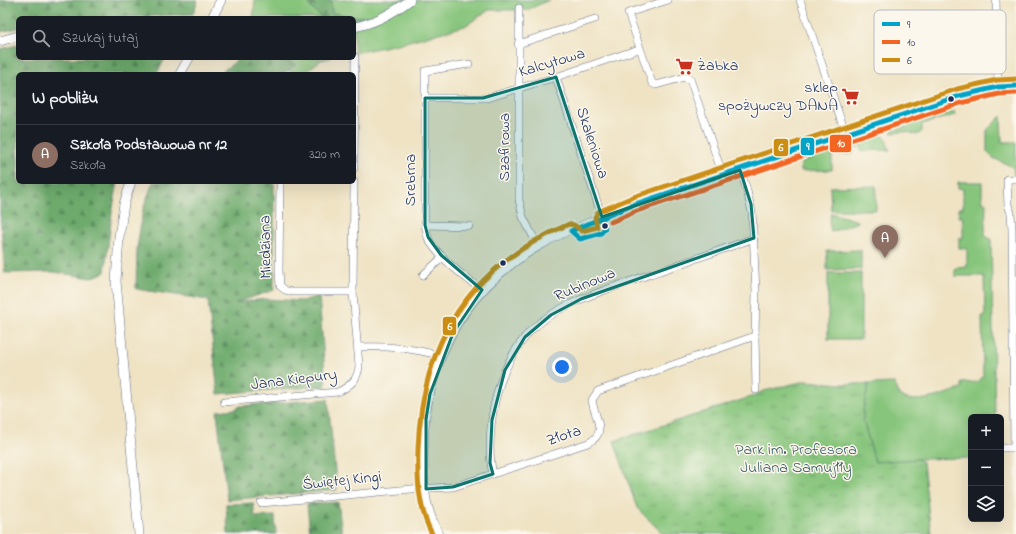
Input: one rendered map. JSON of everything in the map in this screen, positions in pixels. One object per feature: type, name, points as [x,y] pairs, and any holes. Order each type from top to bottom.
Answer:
[{"type":"main road","points":[[213,16],[221,0]]},
{"type":"main road","points":[[356,27],[384,18],[410,0]]},
{"type":"main road","points":[[0,41],[16,37]]},
{"type":"main road","points":[[181,72],[188,60]]},
{"type":"main road","points":[[130,184],[124,204],[119,237],[116,282],[139,534]]},
{"type":"street","points":[[668,0],[628,13],[639,49],[650,80],[654,85],[685,77],[690,79],[723,176]]},
{"type":"street","points":[[800,0],[846,135]]},
{"type":"street","points":[[996,0],[996,10]]},
{"type":"street","name":"Szafirowa","points":[[519,8],[519,200],[523,217],[538,246]]},
{"type":"street","points":[[518,44],[595,19]]},
{"type":"street","name":"Kalcytowa","points":[[425,98],[471,99],[491,97],[639,49]]},
{"type":"street","points":[[355,60],[355,72]]},
{"type":"street","name":"Srebrna","points":[[469,64],[425,71],[425,225],[432,245],[482,290]]},
{"type":"street","points":[[998,74],[998,87]]},
{"type":"street","name":"Skaleniowa","points":[[556,77],[602,217]]},
{"type":"street","points":[[440,534],[430,513],[426,489],[424,451],[426,419],[430,394],[442,356],[462,317],[482,290],[507,267],[538,246],[635,204],[846,135],[959,96],[998,87],[1016,86]]},
{"type":"street","points":[[740,170],[751,204],[754,238],[756,291],[754,336],[756,390]]},
{"type":"street","points":[[1004,448],[1015,448],[1014,213],[1008,205],[1007,179],[1016,179]]},
{"type":"street","name":"Miedziana","points":[[280,184],[280,286],[285,290],[292,292],[353,292]]},
{"type":"street","name":"Jana Kiepury","points":[[224,402],[338,392],[345,389],[355,379],[358,373],[358,347],[353,292],[354,184]]},
{"type":"street","points":[[425,225],[469,226]]},
{"type":"street","name":"Rubinowa","points":[[493,474],[490,463],[492,420],[496,395],[505,370],[513,354],[531,331],[551,315],[581,299],[754,238]]},
{"type":"street","points":[[424,275],[444,257]]},
{"type":"street","name":"Złota","points":[[426,489],[453,488],[588,444],[595,439],[598,433],[599,426],[592,400],[598,391],[754,336]]},
{"type":"street","points":[[358,347],[387,346],[442,356]]},
{"type":"street","name":"Świętej Kingi","points":[[261,503],[411,489],[426,489]]},
{"type":"highlighted area","points":[[556,77],[602,217],[740,170],[751,204],[754,238],[581,299],[551,315],[525,337],[505,370],[492,420],[490,463],[493,474],[453,487],[426,489],[426,419],[430,394],[453,333],[482,290],[441,255],[428,237],[425,225],[425,98],[483,98]]},
{"type":"green space","points":[[0,0],[198,0],[193,14],[154,16],[16,16],[16,28],[0,32]]},
{"type":"green space","points":[[255,0],[549,0],[527,10],[489,10],[465,26],[398,44],[356,53],[356,16],[253,16]]},
{"type":"green space","points":[[308,0],[331,0],[332,13],[355,16],[320,16],[311,8]]},
{"type":"green space","points":[[356,16],[371,18],[356,21]]},
{"type":"green space","points":[[16,45],[16,60],[164,60],[158,72],[16,72],[16,184],[118,184],[112,212],[105,272],[91,278],[54,272],[5,273],[0,213],[0,49]]},
{"type":"green space","points":[[237,60],[283,60],[297,64],[286,72],[222,72]]},
{"type":"green space","points":[[270,60],[321,60],[306,72],[291,72]]},
{"type":"green space","points":[[954,111],[955,115],[922,124],[922,131],[918,134],[906,132],[891,133],[892,131]]},
{"type":"green space","points":[[1001,116],[1002,142],[1016,142],[1016,176],[1014,175],[1013,167],[993,158],[987,152],[987,130]]},
{"type":"green space","points":[[880,135],[884,136],[890,150],[862,151],[859,143]]},
{"type":"green space","points":[[836,143],[838,149],[856,143],[858,147],[853,147],[853,154],[832,155],[832,170],[801,171],[801,162],[830,151],[829,146]]},
{"type":"green space","points":[[958,182],[982,182],[982,200],[986,203],[985,236],[991,239],[995,414],[968,414],[968,458],[875,462],[863,420],[863,409],[869,384],[895,383],[898,392],[904,398],[912,400],[945,394],[962,388],[962,383],[978,382],[983,376],[982,316],[985,316],[984,276],[955,276],[955,268],[967,267],[967,248],[959,248],[959,238],[963,238],[963,217],[959,217],[959,208],[963,208],[963,189],[958,188]]},
{"type":"green space","points":[[152,184],[274,184],[274,290],[235,303],[265,299],[302,301],[319,296],[326,386],[218,394],[208,300],[136,289],[137,248],[143,209]]},
{"type":"green space","points":[[876,186],[876,210],[831,210],[830,187]]},
{"type":"green space","points":[[831,213],[858,222],[831,232],[829,222]]},
{"type":"green space","points":[[861,250],[861,269],[827,270],[827,251]]},
{"type":"green space","points":[[828,273],[861,273],[861,339],[828,339]]},
{"type":"green space","name":"Park im. Profesora Juliana Samujłły","points":[[805,381],[841,384],[869,384],[863,409],[863,420],[875,462],[918,459],[923,463],[931,534],[663,534],[637,508],[614,441],[751,397],[764,391]]},
{"type":"green space","points":[[328,399],[337,490],[227,500],[217,411],[236,409],[240,406]]},
{"type":"green space","points":[[338,502],[342,534],[310,534],[307,504]]},
{"type":"green space","points":[[253,503],[255,517],[275,516],[276,534],[228,534],[226,504]]},
{"type":"transit line","name":"6","points":[[432,534],[427,524],[421,503],[418,470],[418,448],[422,409],[429,374],[441,341],[458,312],[478,286],[504,262],[534,242],[569,224],[574,225],[582,231],[597,227],[595,217],[598,212],[633,197],[957,89],[997,80],[1016,79]]},
{"type":"transit line","name":"9","points":[[602,218],[635,204],[959,96],[998,87],[1016,86]]},
{"type":"transit line","name":"10","points":[[611,222],[637,211],[961,103],[999,94],[1016,93]]},
{"type":"transit line","name":"9","points":[[602,218],[605,228],[601,233],[580,239],[571,231],[602,218]]},
{"type":"place","name":"Żabka","points":[[684,66]]},
{"type":"place","name":"sklep spożywczy DANA","points":[[851,97]]},
{"type":"place","name":"Szkoła Podstawowa nr 12","points":[[885,258]]}]
